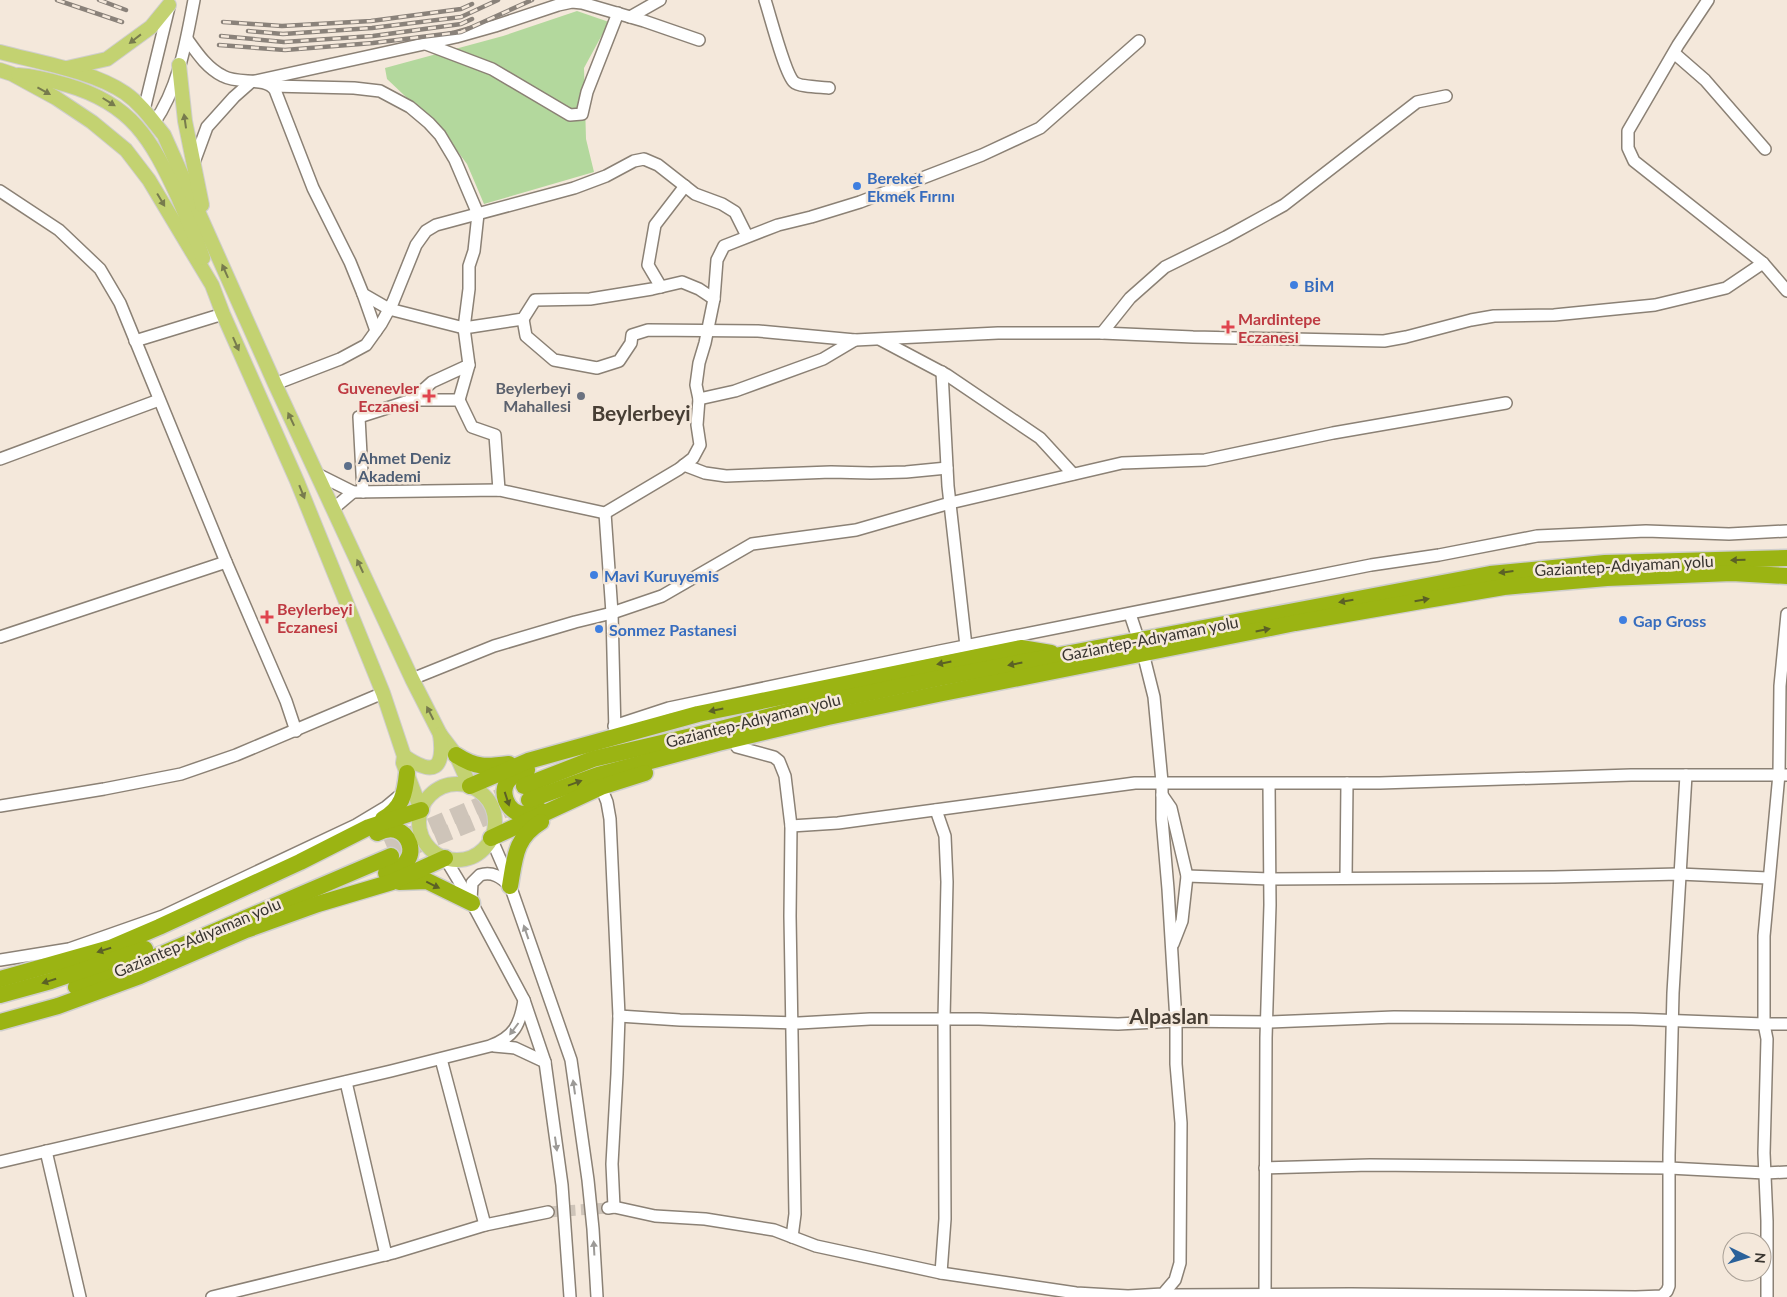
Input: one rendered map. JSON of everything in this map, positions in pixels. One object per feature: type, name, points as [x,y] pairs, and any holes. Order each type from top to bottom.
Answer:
[{"type":"highway","name":"Gaziantep-Adıyaman yolu","points":[[1787,558],[1605,563],[1490,574],[1141,647],[1072,667],[856,711],[718,743],[527,793],[593,759],[821,703],[1060,655],[1141,647],[1295,623],[1504,586],[1669,574],[1732,573],[1787,576]]},
{"type":"highway","points":[[1060,655],[1021,648],[615,732],[512,777],[506,786],[506,803],[514,811],[525,814],[692,757],[868,716],[1049,680],[1072,667]]},
{"type":"highway","points":[[456,755],[476,766],[492,766],[528,761],[591,744]]},
{"type":"highway","points":[[470,786],[528,761]]},
{"type":"highway","points":[[4,979],[110,948],[300,862],[369,827],[401,804],[407,773]]},
{"type":"highway","points":[[491,838],[601,788]]},
{"type":"highway","points":[[510,886],[515,853],[520,842],[530,829],[586,795]]},
{"type":"highway","points":[[369,827],[421,810]]},
{"type":"highway","points":[[300,862],[384,830],[402,832],[409,842],[410,855],[402,866],[318,904]]},
{"type":"highway","name":"Gaziantep-Adıyaman yolu","points":[[0,995],[51,981],[136,953],[388,850],[148,960],[62,993],[0,1011]]},
{"type":"highway","points":[[0,1022],[58,1006],[140,976],[246,930],[318,904],[392,882],[445,858]]},
{"type":"highway","points":[[392,882],[427,881],[472,904]]},
{"type":"main road","points":[[64,69],[107,59],[151,27],[170,2]]},
{"type":"main road","points":[[0,52],[64,69],[106,83],[124,92],[144,110],[164,135],[275,384],[412,679],[440,734],[456,755],[470,786]]},
{"type":"main road","points":[[179,65],[185,121],[210,237]]},
{"type":"main road","points":[[6,72],[39,76],[87,91],[112,104],[139,128],[155,150],[199,245],[223,314],[297,481],[383,693],[404,756],[403,763],[421,810]]},
{"type":"main road","points":[[6,72],[72,108],[126,150],[149,180],[212,285]]},
{"type":"main road","points":[[139,128],[144,110]]},
{"type":"main road","points":[[139,128],[154,123]]},
{"type":"main road","points":[[404,756],[418,766],[426,768],[434,766],[440,760],[442,752],[440,734]]},
{"type":"main road","points":[[455,784],[470,786],[484,794],[492,808],[495,823],[491,838],[480,852],[472,857],[463,859],[445,858],[431,849],[422,836],[419,823],[421,810],[428,797],[441,787],[455,784]]},
{"type":"street","points":[[154,123],[171,93],[186,40],[194,0]]},
{"type":"street","points":[[630,17],[660,0]]},
{"type":"street","points":[[765,0],[782,57],[791,78],[797,84],[829,88]]},
{"type":"street","points":[[1708,0],[1628,131],[1628,148],[1634,161],[1763,263],[1787,291]]},
{"type":"street","points":[[144,110],[170,2]]},
{"type":"street","points":[[193,165],[207,127],[234,97],[251,82],[426,44],[495,26],[558,4],[582,3],[699,40]]},
{"type":"street","points":[[426,44],[492,69],[570,115],[576,116],[584,111],[587,92],[618,13]]},
{"type":"street","points":[[186,40],[203,61],[221,76],[235,82],[266,83],[272,86],[354,88],[380,91],[398,100],[429,123],[440,135],[455,160],[478,214],[474,251],[469,266],[469,289],[464,328],[469,365],[459,400],[472,427],[495,436],[499,490]]},
{"type":"street","points":[[317,474],[358,492],[499,490],[605,513],[684,465],[693,458],[700,445],[697,426],[699,399],[696,384],[714,299],[717,260],[724,246],[778,225],[860,202],[982,155],[1040,128],[1139,41]]},
{"type":"street","points":[[1674,53],[1705,80],[1765,149]]},
{"type":"street","points":[[272,86],[313,188],[350,262],[376,331]]},
{"type":"street","points":[[1102,333],[1130,298],[1165,267],[1226,237],[1284,205],[1417,102],[1446,96]]},
{"type":"street","points":[[275,384],[340,359],[366,345],[389,309],[416,245],[426,232],[436,224],[574,188],[606,176],[634,160],[644,159],[658,165],[695,194],[722,204],[735,212],[747,236]]},
{"type":"street","points":[[660,287],[648,265],[655,225],[685,186]]},
{"type":"street","points":[[0,191],[59,230],[100,269],[120,303],[226,562],[286,701],[296,731]]},
{"type":"street","points":[[714,299],[699,288],[682,282],[590,299],[535,300],[523,320],[526,336],[554,360],[597,368],[619,361],[631,342],[632,335],[648,330],[758,331],[856,340],[998,333],[1102,333],[1384,341],[1494,316],[1554,315],[1656,305],[1726,288],[1763,263]]},
{"type":"street","points":[[363,294],[389,309],[464,328],[523,320]]},
{"type":"street","points":[[135,341],[223,314]]},
{"type":"street","points":[[880,339],[942,372],[1040,438],[1073,474]]},
{"type":"street","points":[[699,399],[735,391],[823,359],[856,340]]},
{"type":"street","points":[[412,400],[432,382],[469,365]]},
{"type":"street","points":[[942,372],[950,503],[966,646]]},
{"type":"street","points":[[0,459],[159,400]]},
{"type":"street","points":[[358,492],[359,417],[412,400],[459,400]]},
{"type":"street","points":[[412,679],[494,646],[612,613],[662,596],[752,544],[856,530],[950,503],[1122,463],[1205,460],[1333,433],[1506,403]]},
{"type":"street","points":[[684,465],[706,473],[726,476],[831,472],[897,472],[948,468]]},
{"type":"street","points":[[334,509],[358,492]]},
{"type":"street","points":[[605,513],[612,613],[615,732],[669,708],[1371,565],[1439,555],[1537,536],[1646,531],[1729,534],[1787,531]]},
{"type":"street","points":[[0,637],[226,562]]},
{"type":"street","points":[[1130,614],[1154,697],[1162,782],[1176,1021],[1176,1064],[1181,1123],[1180,1263],[1175,1280],[1163,1294]]},
{"type":"street","points":[[1767,1297],[1765,1173],[1767,1039],[1764,1024],[1764,936],[1768,878],[1783,774],[1783,697],[1787,614]]},
{"type":"street","points":[[0,806],[104,790],[181,774],[296,731],[383,693]]},
{"type":"street","points":[[737,747],[774,757],[779,761],[785,776],[791,826],[790,916],[795,1214],[792,1237]]},
{"type":"street","points":[[791,826],[838,823],[1135,783],[1347,784],[1686,774],[1783,774]]},
{"type":"street","points":[[601,788],[607,802],[610,819],[619,1016],[611,1208],[656,1216],[705,1219],[774,1230],[816,1246],[941,1272],[1076,1293],[1128,1296],[1163,1294],[1265,1296],[1351,1294],[1636,1297],[1664,1296],[1669,1286],[1672,1020],[1686,774]]},
{"type":"street","points":[[1265,1296],[1265,1168],[1270,879],[1268,784]]},
{"type":"street","points":[[1346,878],[1347,784]]},
{"type":"street","points":[[4,979],[0,961],[69,949],[163,916],[356,825],[386,807],[405,791]]},
{"type":"street","points":[[1162,795],[1171,808],[1187,876],[1182,922],[1171,948]]},
{"type":"street","points":[[936,810],[945,836],[947,882],[944,1019],[945,1219],[941,1272]]},
{"type":"street","points":[[491,838],[504,868],[571,1060],[589,1189],[597,1297]]},
{"type":"street","points":[[445,858],[524,1000],[545,1062],[562,1185],[570,1297]]},
{"type":"street","points":[[472,904],[472,883],[480,875],[491,873],[501,878],[510,886]]},
{"type":"street","points":[[1187,876],[1270,879],[1679,874],[1768,878]]},
{"type":"street","points":[[0,1162],[346,1082],[490,1046],[503,1041],[519,1023],[524,1000]]},
{"type":"street","points":[[619,1016],[680,1020],[793,1023],[870,1019],[944,1019],[1118,1024],[1176,1021],[1267,1022],[1394,1017],[1672,1020],[1787,1024]]},
{"type":"street","points":[[490,1046],[515,1048],[545,1062]]},
{"type":"street","points":[[441,1059],[485,1225]]},
{"type":"street","points":[[346,1082],[386,1255]]},
{"type":"street","points":[[46,1152],[80,1297]]},
{"type":"street","points":[[1265,1168],[1370,1164],[1669,1168],[1765,1173],[1787,1172]]},
{"type":"street","points":[[212,1297],[386,1255],[485,1225],[548,1212]]},
{"type":"green space","points":[[577,11],[609,22],[584,68],[586,139],[594,172],[484,204],[467,164],[443,132],[387,79],[385,68],[503,36]]},
{"type":"tunnel","points":[[386,845],[524,786]]},
{"type":"tunnel","points":[[391,856],[529,800]]},
{"type":"tunnel","points":[[548,1212],[608,1208]]},
{"type":"railway","points":[[57,0],[122,22]]},
{"type":"railway","points":[[99,0],[126,10]]},
{"type":"railway","points":[[248,31],[283,34],[372,28],[461,17],[498,0]]},
{"type":"railway","points":[[219,45],[285,50],[373,43],[461,32],[532,0]]},
{"type":"railway","points":[[223,22],[282,26],[371,21],[461,9],[472,4]]},
{"type":"railway","points":[[221,36],[284,42],[373,36],[461,24],[472,19]]},
{"type":"place","name":"Bereket Ekmek Fırını","points":[[857,186]]},
{"type":"place","name":"BİM","points":[[1294,285]]},
{"type":"place","name":"Mardintepe Eczanesi","points":[[1228,327]]},
{"type":"place","name":"Guvenevler Eczanesi","points":[[429,396]]},
{"type":"place","name":"Beylerbeyi Mahallesi","points":[[581,396]]},
{"type":"place","name":"Ahmet Deniz Akademi","points":[[348,466]]},
{"type":"place","name":"Mavi Kuruyemis","points":[[594,575]]},
{"type":"place","name":"Beylerbeyi Eczanesi","points":[[267,617]]},
{"type":"place","name":"Gap Gross","points":[[1623,620]]},
{"type":"place","name":"Sonmez Pastanesi","points":[[599,629]]},
{"type":"district","name":"Beylerbeyi","points":[[641,412]]},
{"type":"district","name":"Alpaslan","points":[[1169,1015]]}]
